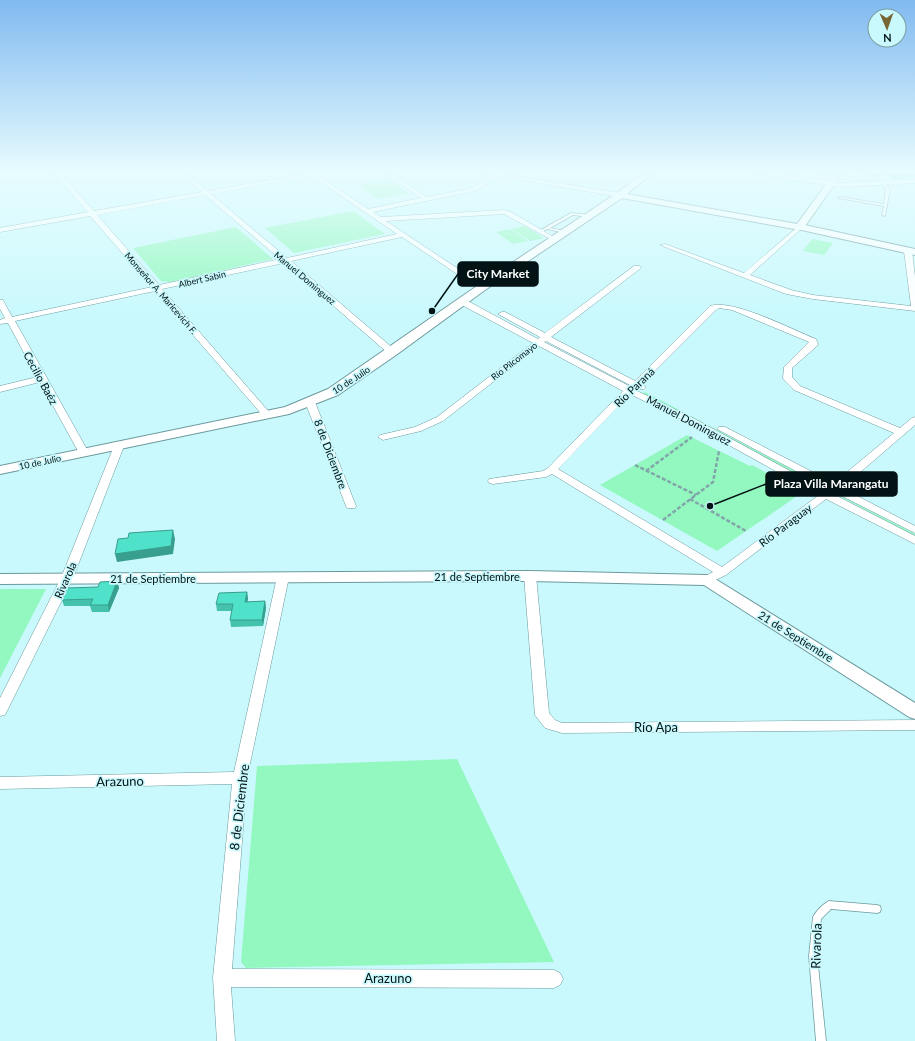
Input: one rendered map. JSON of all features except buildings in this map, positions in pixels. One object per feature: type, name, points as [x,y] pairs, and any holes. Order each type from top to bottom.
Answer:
[{"type":"main road","name":"10 de Julio","points":[[0,470],[267,415],[289,410],[310,402],[333,392],[392,352],[464,299],[581,221]]},
{"type":"main road","points":[[764,221],[800,227],[805,221]]},
{"type":"street","points":[[0,230],[54,221]]},
{"type":"street","name":"Monseñor A. Maricevich F.","points":[[97,221],[267,415]]},
{"type":"street","name":"Manuel Dominguez","points":[[239,221],[392,352]]},
{"type":"street","points":[[382,221],[481,288]]},
{"type":"street","points":[[525,221],[544,230],[554,239]]},
{"type":"street","points":[[663,245],[789,292],[813,297],[915,308],[912,252],[800,227],[746,275]]},
{"type":"street","name":"Albert Sabin","points":[[0,322],[404,235]]},
{"type":"street","name":"Río Pilcomayo","points":[[383,437],[418,429],[440,419],[637,268]]},
{"type":"street","name":"Manuel Dominguez","points":[[464,299],[633,387],[835,488],[915,530]]},
{"type":"street","name":"Cecilio Baéz","points":[[0,302],[41,379],[84,453]]},
{"type":"street","name":"Río Paraná","points":[[552,470],[633,387],[714,308],[718,306],[734,308],[813,341],[814,344],[788,367],[787,378],[797,388],[901,432]]},
{"type":"street","points":[[0,390],[41,379]]},
{"type":"street","name":"Manuel Dominguez","points":[[633,387],[826,495],[915,541]]},
{"type":"street","name":"8 de Diciembre","points":[[310,402],[351,506]]},
{"type":"street","name":"Río Paraguay","points":[[707,580],[722,572],[826,495],[915,420]]},
{"type":"street","name":"Rivarola","points":[[0,711],[67,578],[119,446]]},
{"type":"street","points":[[493,481],[546,474],[552,470],[722,572]]},
{"type":"street","name":"21 de Septiembre","points":[[0,579],[530,576],[707,580],[915,712]]},
{"type":"street","name":"Río Apa","points":[[530,576],[542,716],[550,724],[562,728],[915,725]]},
{"type":"street","name":"8 de Diciembre","points":[[226,1041],[222,978],[240,778],[283,577]]},
{"type":"street","name":"Arazuno","points":[[0,783],[240,778]]},
{"type":"street","name":"Arazuno","points":[[222,978],[554,979]]},
{"type":"lane","points":[[544,230],[560,221]]},
{"type":"lane","points":[[544,230],[564,232]]},
{"type":"lane","name":"Rivarola","points":[[821,1041],[813,956],[817,917],[829,905],[877,909]]},
{"type":"path","points":[[646,471],[692,438]]},
{"type":"path","points":[[663,520],[713,482],[719,451]]},
{"type":"path","points":[[635,465],[696,495]]},
{"type":"path","points":[[690,499],[746,531]]},
{"type":"green space","points":[[303,221],[366,221],[385,234],[294,253],[265,228]]},
{"type":"green space","points":[[525,226],[544,238],[530,241],[511,229]]},
{"type":"green space","points":[[236,227],[273,259],[171,282],[161,281],[133,248]]},
{"type":"green space","points":[[510,229],[528,241],[513,244],[496,232]]},
{"type":"green space","points":[[812,239],[833,243],[824,255],[803,251]]},
{"type":"green space","points":[[645,392],[817,483],[814,483],[643,393]]},
{"type":"green space","points":[[687,435],[750,466],[752,465],[803,492],[717,551],[600,485]]},
{"type":"green space","points":[[841,497],[915,534],[915,536]]},
{"type":"green space","points":[[0,589],[46,589],[0,678]]},
{"type":"green space","points":[[457,759],[554,962],[246,968],[241,962],[257,766]]},
{"type":"place","name":"City Market","points":[[432,311]]},
{"type":"place","name":"Plaza Villa Marangatu","points":[[710,506]]}]
